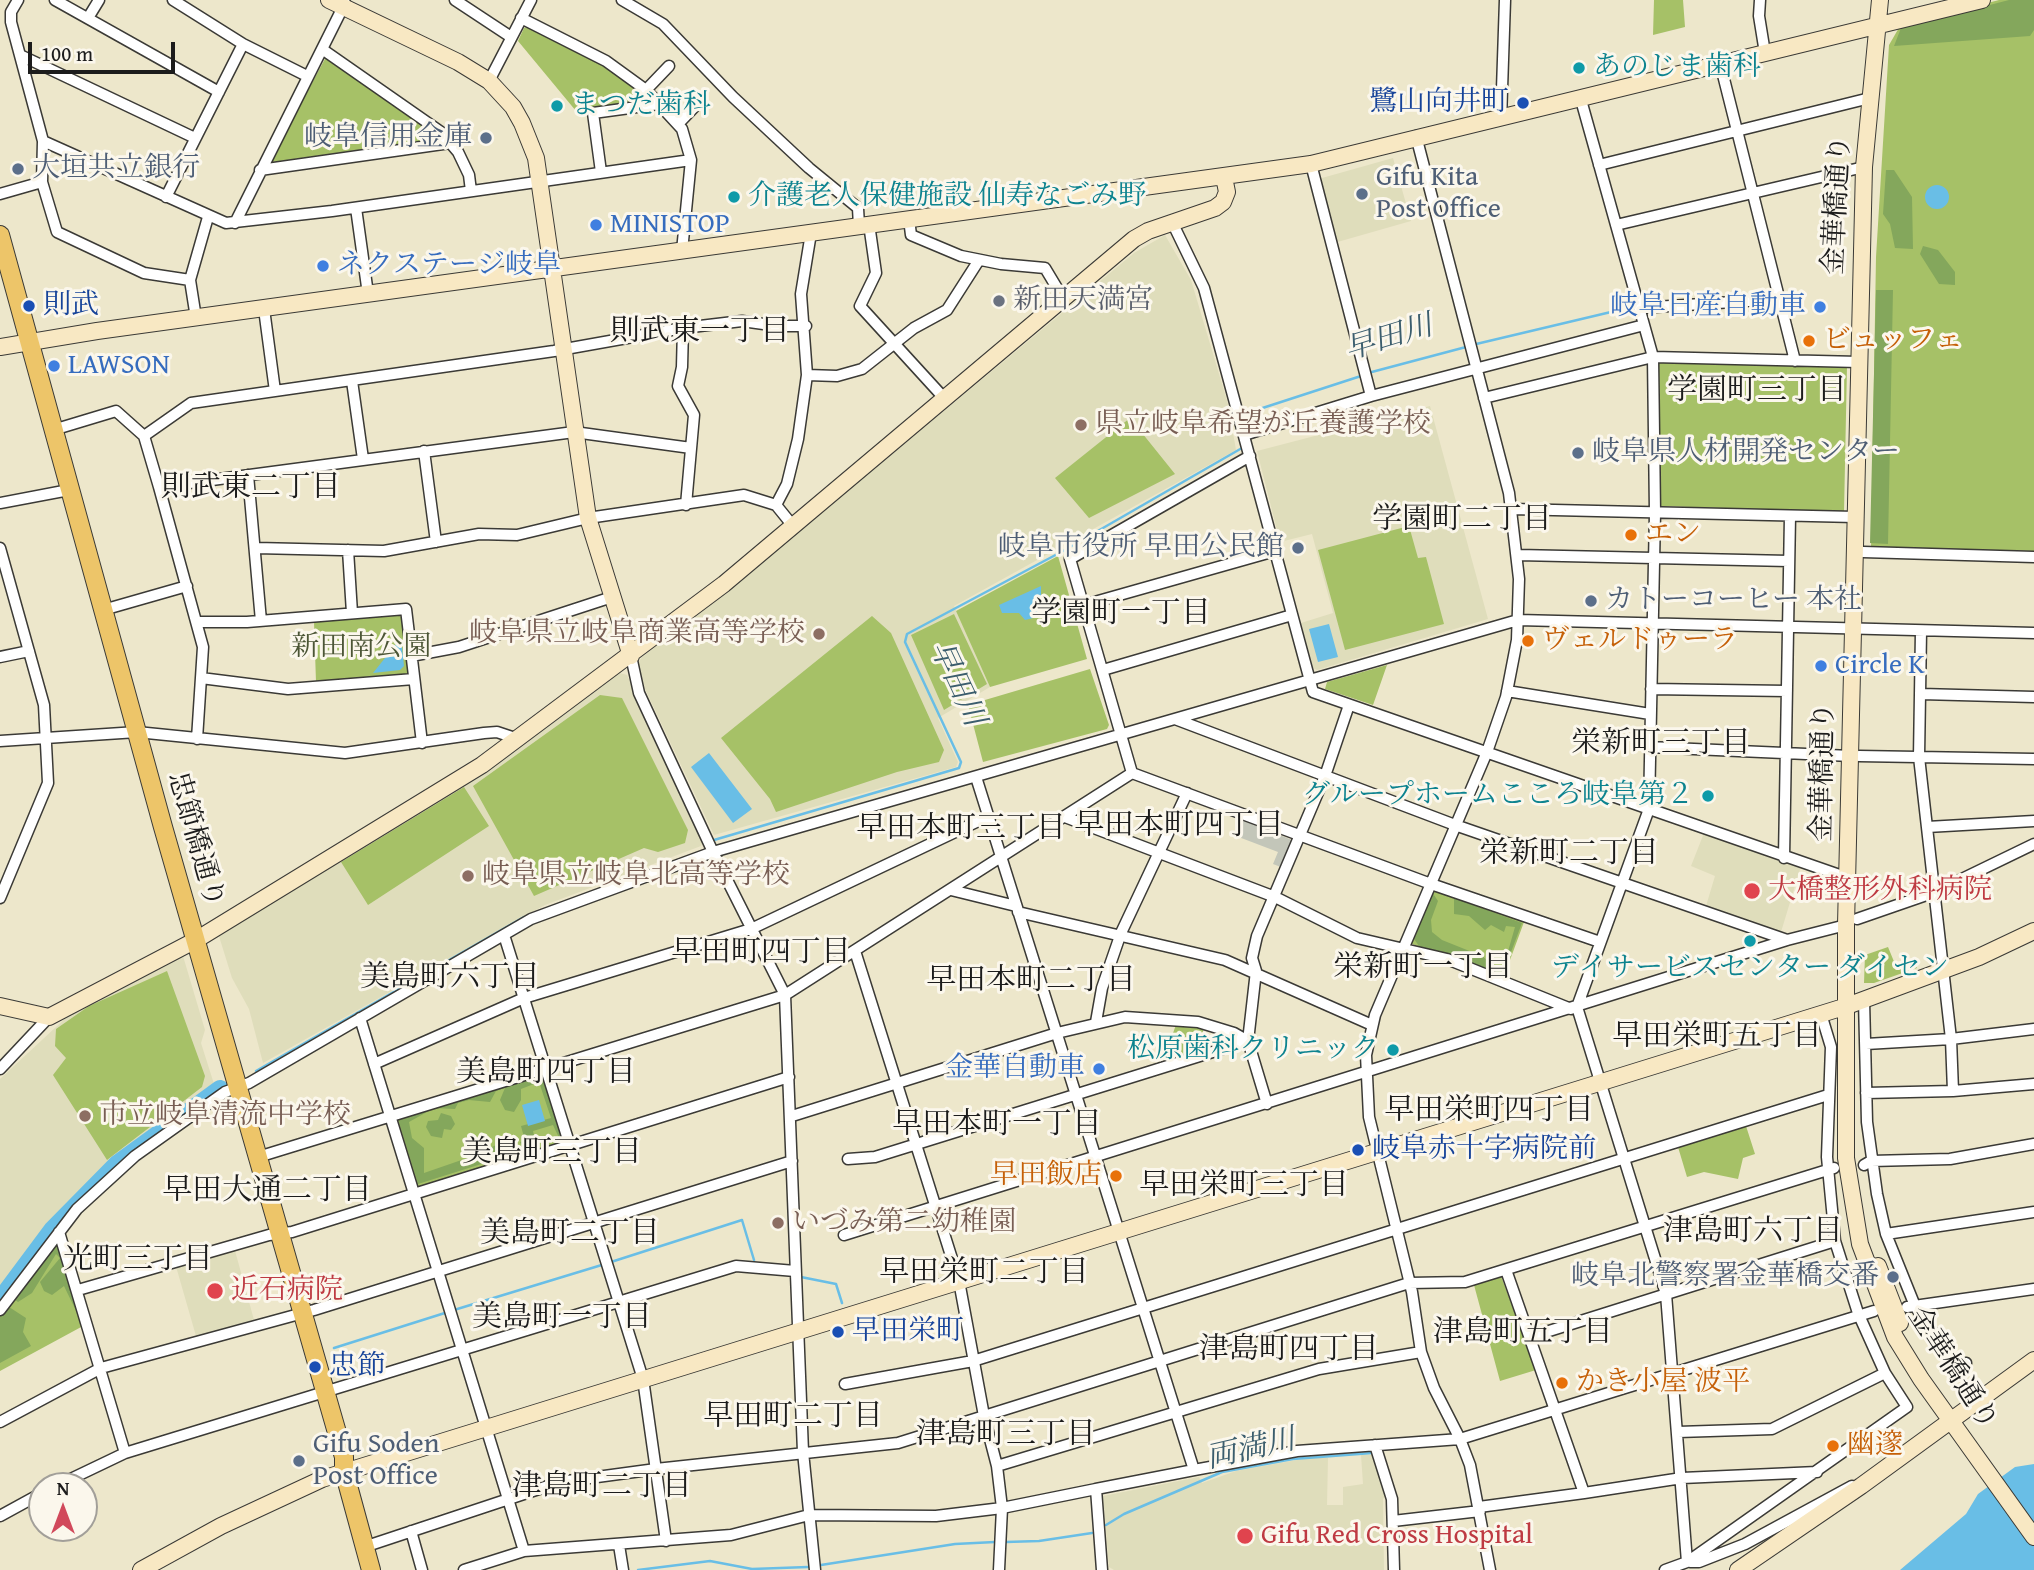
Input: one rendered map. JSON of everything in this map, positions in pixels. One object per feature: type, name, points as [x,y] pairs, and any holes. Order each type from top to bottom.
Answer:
[{"type":"main road","name":"忠節橋通り","points":[[0,236],[3,257],[237,1086],[347,1466],[381,1570]]},
{"type":"main road","name":"忠節橋通り","points":[[347,1466],[371,1570]]},
{"type":"street","points":[[18,0],[11,12],[11,22],[43,141],[42,182],[57,232],[144,273],[190,280]]},
{"type":"street","points":[[55,0],[219,92]]},
{"type":"street","points":[[88,19],[99,0]]},
{"type":"street","points":[[173,0],[243,44],[307,76]]},
{"type":"street","points":[[454,0],[511,37]]},
{"type":"street","points":[[489,81],[531,0]]},
{"type":"street","points":[[622,0],[663,24],[733,97],[809,168],[858,208],[876,273],[860,306],[944,398]]},
{"type":"street","points":[[1501,119],[1505,0]]},
{"type":"street","points":[[1760,0],[1759,16],[1765,53]]},
{"type":"street","name":"金華橋通り","points":[[1858,628],[1863,552],[1880,0]]},
{"type":"street","name":"金華橋通り","points":[[1852,922],[1858,628],[1858,362],[1864,167],[1870,98],[1881,25],[1888,0]]},
{"type":"street","points":[[0,347],[1311,164],[1416,136],[1581,100],[1720,63],[1982,0]]},
{"type":"street","points":[[235,223],[321,48],[340,2],[489,81],[513,107],[522,123],[536,158],[588,519],[631,656],[639,692],[711,847],[785,995],[792,1116],[803,1452],[815,1570]]},
{"type":"street","points":[[521,18],[606,61],[646,90],[682,129],[691,160],[682,251]]},
{"type":"street","points":[[166,197],[243,44]]},
{"type":"street","points":[[321,48],[425,120],[450,143],[469,175],[471,191]]},
{"type":"street","points":[[20,55],[195,138]]},
{"type":"street","points":[[1720,63],[1796,361]]},
{"type":"street","points":[[646,90],[669,66]]},
{"type":"street","points":[[1599,165],[1870,98]]},
{"type":"street","points":[[678,124],[701,100]]},
{"type":"street","points":[[1581,100],[1653,358],[1655,558],[1648,808],[1574,1008],[1665,1294],[1687,1562]]},
{"type":"street","points":[[601,173],[593,113],[659,104]]},
{"type":"street","points":[[1416,136],[1511,509],[1518,555],[1518,620],[1507,691],[1487,752],[1371,1025],[1366,1073],[1369,1116],[1376,1151],[1409,1283],[1422,1352],[1434,1388],[1470,1465],[1490,1570]]},
{"type":"street","points":[[43,141],[208,217],[235,223],[691,160]]},
{"type":"street","points":[[260,170],[450,143]]},
{"type":"street","points":[[1311,164],[1371,396]]},
{"type":"street","points":[[1616,225],[1864,167]]},
{"type":"street","points":[[0,1069],[49,1017],[196,940],[482,765],[518,739],[631,656],[793,526],[1134,239],[1223,202],[1227,192],[1224,177]]},
{"type":"street","points":[[0,194],[42,182]]},
{"type":"street","points":[[356,208],[368,294]]},
{"type":"street","points":[[196,318],[190,280],[208,217]]},
{"type":"street","points":[[909,219],[911,235],[979,260],[1045,268],[1063,298]]},
{"type":"street","points":[[1172,222],[1201,279],[1313,692],[1784,858],[1848,878]]},
{"type":"street","points":[[776,505],[787,484],[798,439],[807,375],[806,326],[801,294],[811,233]]},
{"type":"street","points":[[807,375],[837,376],[862,369],[894,343],[947,310],[979,260]]},
{"type":"street","points":[[1639,308],[1780,299]]},
{"type":"street","points":[[264,309],[275,391]]},
{"type":"street","points":[[144,436],[191,403],[563,350],[683,328],[742,321],[778,327],[806,326]]},
{"type":"street","points":[[1244,435],[1474,367],[1644,325]]},
{"type":"street","points":[[683,328],[682,367],[678,386],[694,415],[686,505]]},
{"type":"street","points":[[1484,398],[1653,358],[1858,362]]},
{"type":"street","points":[[352,381],[363,459]]},
{"type":"street","points":[[53,430],[116,411],[144,436],[202,647],[197,739]]},
{"type":"street","points":[[159,487],[574,432],[691,448]]},
{"type":"street","points":[[424,451],[436,542]]},
{"type":"street","points":[[1132,773],[1070,559],[1250,456]]},
{"type":"street","points":[[248,475],[261,621]]},
{"type":"street","points":[[0,503],[69,489]]},
{"type":"street","points":[[256,548],[384,551],[479,534],[517,535],[588,519],[744,495],[776,505],[793,526]]},
{"type":"street","points":[[1511,509],[1856,517]]},
{"type":"street","points":[[1784,858],[1790,516]]},
{"type":"street","points":[[0,548],[5,581],[44,705],[48,783],[0,898]]},
{"type":"street","points":[[348,550],[352,613]]},
{"type":"street","points":[[1084,605],[1275,551]]},
{"type":"street","points":[[1863,552],[2034,557]]},
{"type":"street","points":[[1518,555],[1789,561]]},
{"type":"street","points":[[103,610],[187,586]]},
{"type":"street","points":[[411,656],[459,647],[612,597]]},
{"type":"street","points":[[197,622],[261,621],[406,609],[422,743]]},
{"type":"street","points":[[1103,670],[1292,615]]},
{"type":"street","points":[[2,1304],[77,1209],[135,1156],[237,1086],[249,1083],[531,919],[711,847],[976,777],[1518,620],[2034,633]]},
{"type":"street","points":[[1921,631],[1919,757],[1951,1039],[1953,1091]]},
{"type":"street","points":[[0,657],[29,652]]},
{"type":"street","points":[[201,678],[288,690],[414,679]]},
{"type":"street","points":[[1651,689],[1787,691]]},
{"type":"street","points":[[1507,691],[1650,714]]},
{"type":"street","points":[[1921,695],[2034,697]]},
{"type":"street","points":[[1267,1104],[1248,1041],[1256,971],[1252,958],[1257,936],[1325,776],[1349,705]]},
{"type":"street","points":[[1175,719],[1455,825],[1787,940]]},
{"type":"street","points":[[0,741],[137,732],[345,753],[484,733],[497,732],[518,739]]},
{"type":"street","points":[[1649,747],[1786,754],[2034,759]]},
{"type":"street","name":"金華橋通り","points":[[1855,756],[1848,878],[1855,1003],[1846,1158],[1860,1244],[1895,1337],[2034,1524]]},
{"type":"street","points":[[1132,773],[1430,884],[1600,942]]},
{"type":"street","points":[[258,1157],[785,995],[1132,773]]},
{"type":"street","points":[[976,777],[1194,1470]]},
{"type":"street","points":[[1096,1022],[1102,988],[1121,933],[1187,793]]},
{"type":"street","points":[[374,1064],[524,998],[751,929],[989,816]]},
{"type":"street","points":[[1065,817],[1275,897],[1357,938],[1447,959],[1574,1008]]},
{"type":"street","points":[[1927,827],[2034,821]]},
{"type":"street","points":[[844,1235],[1852,922],[1935,892],[2034,844]]},
{"type":"street","points":[[951,890],[1225,960],[1256,971],[1371,1025]]},
{"type":"street","points":[[141,1570],[160,1566],[221,1526],[347,1466],[488,1427],[1821,1014],[1944,971],[2034,931]]},
{"type":"street","points":[[504,935],[643,1379],[666,1541]]},
{"type":"street","points":[[855,951],[959,1281],[984,1416],[997,1466],[1002,1508],[999,1570]]},
{"type":"street","points":[[1855,1003],[1866,1044],[1867,1163],[1886,1234],[1911,1306],[1958,1369],[1966,1363]]},
{"type":"street","points":[[0,1006],[49,1017]]},
{"type":"street","points":[[1665,1570],[1687,1562],[1907,1407],[1885,1373],[1858,1313],[1835,1241],[1828,1095],[1831,1047],[1821,1014]]},
{"type":"street","points":[[792,1116],[1096,1022],[1125,1017],[1177,1018],[1214,1026],[1248,1041]]},
{"type":"street","points":[[360,1018],[524,1551]]},
{"type":"street","points":[[1866,1044],[1951,1039],[2034,1029]]},
{"type":"street","points":[[848,1159],[875,1157],[1248,1041]]},
{"type":"street","points":[[78,1290],[414,1195],[789,1077]]},
{"type":"street","points":[[1866,1093],[1953,1091],[2034,1084]]},
{"type":"street","points":[[845,1384],[973,1361],[1828,1095]]},
{"type":"street","points":[[1867,1163],[1950,1159],[2034,1144]]},
{"type":"street","points":[[0,1422],[101,1368],[438,1272],[792,1161]]},
{"type":"street","points":[[373,1544],[560,1482],[898,1443],[1409,1283],[1465,1282],[1830,1170]]},
{"type":"street","points":[[1886,1234],[2034,1212]]},
{"type":"street","points":[[59,1232],[125,1453]]},
{"type":"street","points":[[1530,1337],[1835,1241]]},
{"type":"street","points":[[86,1472],[125,1453],[736,1266],[796,1271]]},
{"type":"street","points":[[1506,1270],[1584,1493]]},
{"type":"street","points":[[1911,1306],[2034,1289]]},
{"type":"street","points":[[464,1570],[524,1551],[732,1535],[809,1515],[936,1516],[1002,1508],[1297,1451],[1460,1439],[1858,1313],[1874,1311]]},
{"type":"street","points":[[997,1466],[1319,1369],[1422,1352]]},
{"type":"street","points":[[1738,1570],[1959,1423],[2034,1360]]},
{"type":"street","points":[[1678,1432],[1772,1429],[1885,1373]]},
{"type":"street","name":"金華橋通り","points":[[1959,1423],[2034,1537]]},
{"type":"street","points":[[1375,1445],[1392,1499],[1394,1570]]},
{"type":"street","points":[[1393,1521],[1682,1478],[1817,1472]]},
{"type":"street","points":[[1687,1562],[1699,1562],[1745,1544],[1848,1486],[1861,1486]]},
{"type":"street","points":[[1096,1489],[1102,1570]]},
{"type":"street","points":[[0,1516],[28,1501]]},
{"type":"street","points":[[411,1531],[422,1570]]},
{"type":"street","points":[[619,1545],[623,1570]]},
{"type":"shaded area","name":"Gifu Kita Post Office","points":[[1393,158],[1411,221],[1334,243],[1320,184],[1322,178]]},
{"type":"shaded area","points":[[1165,235],[1191,280],[1228,404],[1236,450],[954,606],[990,687],[938,718],[958,762],[956,767],[714,835],[645,689],[638,663],[642,657],[712,604],[1134,253]]},
{"type":"shaded area","points":[[1430,406],[1488,619],[1317,670],[1313,668],[1301,623],[1333,613],[1312,534],[1280,542],[1257,451]]},
{"type":"shaded area","name":"岐阜県立岐阜北高等学校","points":[[620,673],[627,675],[703,841],[701,846],[545,905],[263,1063],[249,1009],[232,978],[218,933],[470,781]]},
{"type":"shaded area","points":[[1242,820],[1297,842],[1286,869],[1273,864],[1278,852],[1236,836]]},
{"type":"shaded area","name":"大橋整形外科病院","points":[[1704,833],[1801,866],[1781,932],[1706,906],[1715,876],[1691,866]]},
{"type":"shaded area","name":"市立岐阜清流中学校","points":[[183,956],[205,1030],[201,1043],[214,1084],[124,1148],[62,1209],[0,1291],[0,1079],[71,1013]]},
{"type":"shaded area","name":"近石病院","points":[[234,1247],[254,1320],[196,1336],[175,1263]]},
{"type":"shaded area","name":"Gifu Red Cross Hospital","points":[[1361,1455],[1373,1455],[1385,1496],[1384,1570],[1114,1570],[1109,1567],[1103,1496],[1199,1477],[1202,1483],[1236,1471],[1308,1458],[1328,1458],[1327,1505],[1343,1505],[1343,1487],[1363,1484]]},
{"type":"green space","points":[[1654,0],[1683,0],[1685,27],[1653,35]]},
{"type":"green space","points":[[1999,0],[2034,0],[2034,551],[1871,547],[1876,257],[1889,45],[1900,26]]},
{"type":"green space","points":[[2009,0],[2034,0],[2034,30],[2030,36],[1894,46],[1901,28]]},
{"type":"green space","points":[[529,26],[605,67],[648,98],[646,101],[576,111],[518,41],[524,28]]},
{"type":"green space","points":[[326,57],[438,136],[437,139],[273,162],[271,159]]},
{"type":"green space","points":[[1886,170],[1894,170],[1912,197],[1913,249],[1895,248],[1890,224],[1883,214]]},
{"type":"green space","points":[[1923,246],[1938,250],[1955,272],[1955,285],[1939,284],[1920,254]]},
{"type":"green space","points":[[1876,290],[1893,290],[1888,544],[1870,543]]},
{"type":"green space","points":[[1659,361],[1847,366],[1844,512],[1660,506]]},
{"type":"green space","points":[[1130,418],[1175,474],[1089,518],[1055,478]]},
{"type":"green space","points":[[1409,526],[1418,558],[1426,557],[1444,624],[1345,650],[1318,550]]},
{"type":"green space","points":[[1058,556],[1087,659],[990,687],[956,611]]},
{"type":"green space","name":"新田南公園","points":[[397,614],[401,617],[409,672],[406,675],[316,682],[314,622]]},
{"type":"green space","points":[[954,614],[987,684],[944,710],[911,635]]},
{"type":"green space","points":[[872,616],[891,633],[944,750],[939,762],[897,772],[776,812],[770,799],[721,738]]},
{"type":"green space","points":[[1387,665],[1373,705],[1325,689],[1327,682]]},
{"type":"green space","points":[[1090,669],[1109,725],[1107,729],[983,762],[968,705]]},
{"type":"green space","points":[[600,695],[622,698],[688,830],[685,843],[658,852],[644,848],[534,896],[473,786]]},
{"type":"green space","points":[[464,787],[489,826],[368,905],[341,862]]},
{"type":"green space","points":[[1432,890],[1524,922],[1503,979],[1410,943]]},
{"type":"green space","points":[[1432,892],[1438,901],[1431,920],[1432,932],[1442,940],[1482,956],[1498,969],[1503,969],[1515,927],[1506,926],[1504,932],[1491,925],[1485,930],[1469,916],[1454,914],[1454,898],[1522,923],[1502,976],[1419,946],[1414,939]]},
{"type":"green space","points":[[1888,947],[1895,964],[1913,958],[1917,968],[1874,983],[1864,983],[1865,955]]},
{"type":"green space","points":[[167,971],[205,1076],[202,1087],[107,1160],[53,1075],[66,1058],[55,1046],[56,1029],[89,1006]]},
{"type":"green space","points":[[1177,1022],[1204,1028],[1197,1051],[1172,1059],[1168,1047]]},
{"type":"green space","points":[[540,1074],[564,1140],[561,1143],[420,1188],[416,1186],[397,1118]]},
{"type":"green space","points":[[543,1074],[564,1140],[561,1142],[553,1125],[533,1131],[537,1149],[524,1151],[520,1142],[525,1141],[521,1126],[551,1118],[539,1082],[521,1089],[521,1100],[514,1112],[505,1110],[500,1100],[505,1088],[496,1091],[490,1102],[469,1100],[458,1103],[455,1109],[434,1108],[409,1122],[412,1138],[424,1148],[424,1173],[476,1155],[508,1139],[513,1154],[418,1184],[398,1119]]},
{"type":"green space","points":[[441,1113],[451,1116],[455,1124],[451,1130],[444,1129],[442,1138],[431,1136],[426,1127],[428,1121],[438,1120]]},
{"type":"green space","points":[[1746,1126],[1755,1154],[1743,1158],[1738,1179],[1704,1172],[1687,1177],[1678,1147]]},
{"type":"green space","points":[[63,1234],[80,1319],[64,1286],[52,1295],[44,1291],[40,1282],[60,1258],[56,1254],[32,1293],[18,1302],[14,1299]]},
{"type":"green space","points":[[56,1243],[83,1326],[0,1371],[0,1318]]},
{"type":"green space","points":[[1501,1276],[1536,1370],[1500,1381],[1474,1285]]},
{"type":"green space","points":[[9,1307],[26,1318],[23,1332],[31,1346],[0,1363],[0,1311]]},
{"type":"water","points":[[1937,185],[1946,188],[1949,197],[1946,206],[1937,209],[1928,206],[1925,197],[1928,188]]},
{"type":"water","points":[[1041,586],[1041,616],[1025,620],[1019,613],[1002,613],[999,605]]},
{"type":"water","points":[[1329,624],[1338,657],[1318,662],[1309,629]]},
{"type":"water","points":[[401,638],[404,666],[400,670],[373,673]]},
{"type":"water","points":[[709,753],[752,809],[733,823],[691,767]]},
{"type":"water","points":[[539,1100],[545,1121],[528,1126],[522,1105]]},
{"type":"water","points":[[2034,1464],[2034,1570],[1900,1570],[1966,1514],[1978,1494],[2015,1467]]},
{"type":"waterway","name":"早田川","points":[[1472,345],[1632,307]]},
{"type":"waterway","name":"早田川","points":[[1368,373],[1466,347]]},
{"type":"waterway","name":"早田川","points":[[1241,415],[1361,376]]},
{"type":"waterway","name":"早田川","points":[[711,844],[714,840],[959,768],[961,762],[905,642],[907,634],[1063,551],[1242,448]]},
{"type":"waterway","name":"早田川","points":[[628,878],[661,866]]},
{"type":"waterway","name":"早田川","points":[[256,1071],[524,917]]},
{"type":"waterway","name":"早田川","points":[[0,1300],[53,1229],[117,1164],[220,1089]]},
{"type":"waterway","points":[[611,1262],[742,1220],[754,1260]]},
{"type":"waterway","points":[[454,1310],[605,1264]]},
{"type":"waterway","points":[[801,1277],[836,1284],[842,1303]]},
{"type":"waterway","points":[[334,1348],[448,1312]]},
{"type":"waterway","name":"両満川","points":[[1106,1525],[1124,1514],[1222,1472],[1293,1459],[1372,1453]]},
{"type":"waterway","name":"両満川","points":[[1006,1542],[1039,1541],[1092,1533]]},
{"type":"waterway","name":"両満川","points":[[821,1565],[955,1544],[995,1542]]},
{"type":"waterway","name":"両満川","points":[[638,1570],[710,1561],[752,1569],[808,1567]]},
{"type":"place","name":"あのじま歯科","points":[[1579,68]]},
{"type":"place","name":"鷺山向井町","points":[[1523,103]]},
{"type":"place","name":"まつだ歯科","points":[[557,106]]},
{"type":"place","name":"岐阜信用金庫","points":[[486,138]]},
{"type":"place","name":"大垣共立銀行","points":[[18,169]]},
{"type":"place","name":"Gifu Kita Post Office","points":[[1362,194]]},
{"type":"place","name":"介護老人保健施設 仙寿なごみ野","points":[[734,197]]},
{"type":"place","name":"MINISTOP","points":[[596,225]]},
{"type":"place","name":"ネクステージ岐阜","points":[[323,266]]},
{"type":"place","name":"新田天満宮","points":[[999,301]]},
{"type":"place","name":"則武","points":[[29,306]]},
{"type":"place","name":"岐阜日産自動車","points":[[1820,307]]},
{"type":"place","name":"ビュッフェ","points":[[1809,341]]},
{"type":"place","name":"LAWSON","points":[[54,366]]},
{"type":"place","name":"県立岐阜希望が丘養護学校","points":[[1081,425]]},
{"type":"place","name":"岐阜県人材開発センター","points":[[1578,453]]},
{"type":"place","name":"エン","points":[[1631,535]]},
{"type":"place","name":"岐阜市役所 早田公民館","points":[[1298,548]]},
{"type":"place","name":"カトーコーヒー 本社","points":[[1591,601]]},
{"type":"place","name":"岐阜県立岐阜商業高等学校","points":[[819,634]]},
{"type":"place","name":"ヴェルドゥーラ","points":[[1528,641]]},
{"type":"place","name":"Circle K","points":[[1821,666]]},
{"type":"place","name":"グループホームこころ岐阜第２","points":[[1708,796]]},
{"type":"place","name":"岐阜県立岐阜北高等学校","points":[[468,876]]},
{"type":"place","name":"大橋整形外科病院","points":[[1752,891]]},
{"type":"place","name":"デイサービスセンター ダイセン","points":[[1750,941]]},
{"type":"place","name":"松原歯科クリニック","points":[[1393,1050]]},
{"type":"place","name":"金華自動車","points":[[1099,1069]]},
{"type":"place","name":"市立岐阜清流中学校","points":[[85,1116]]},
{"type":"place","name":"岐阜赤十字病院前","points":[[1358,1150]]},
{"type":"place","name":"早田飯店","points":[[1116,1176]]},
{"type":"place","name":"いづみ第二幼稚園","points":[[778,1223]]},
{"type":"place","name":"岐阜北警察署金華橋交番","points":[[1893,1277]]},
{"type":"place","name":"近石病院","points":[[215,1291]]},
{"type":"place","name":"早田栄町","points":[[838,1332]]},
{"type":"place","name":"忠節","points":[[315,1367]]},
{"type":"place","name":"かき小屋 波平","points":[[1562,1383]]},
{"type":"place","name":"幽邃","points":[[1833,1446]]},
{"type":"place","name":"Gifu Soden Post Office","points":[[299,1461]]},
{"type":"place","name":"Gifu Red Cross Hospital","points":[[1245,1536]]},
{"type":"district","name":"則武東一丁目","points":[[700,332]]},
{"type":"district","name":"学園町三丁目","points":[[1757,391]]},
{"type":"district","name":"則武東二丁目","points":[[251,488]]},
{"type":"district","name":"学園町二丁目","points":[[1462,520]]},
{"type":"district","name":"学園町一丁目","points":[[1121,614]]},
{"type":"district","name":"栄新町三丁目","points":[[1661,744]]},
{"type":"district","name":"早田本町四丁目","points":[[1179,826]]},
{"type":"district","name":"早田本町三丁目","points":[[961,829]]},
{"type":"district","name":"栄新町二丁目","points":[[1569,854]]},
{"type":"district","name":"早田町四丁目","points":[[761,953]]},
{"type":"district","name":"栄新町一丁目","points":[[1423,968]]},
{"type":"district","name":"美島町六丁目","points":[[450,978]]},
{"type":"district","name":"早田本町二丁目","points":[[1031,981]]},
{"type":"district","name":"早田栄町五丁目","points":[[1717,1037]]},
{"type":"district","name":"美島町四丁目","points":[[546,1073]]},
{"type":"district","name":"早田栄町四丁目","points":[[1489,1111]]},
{"type":"district","name":"早田本町一丁目","points":[[997,1125]]},
{"type":"district","name":"美島町三丁目","points":[[552,1153]]},
{"type":"district","name":"早田栄町三丁目","points":[[1244,1186]]},
{"type":"district","name":"早田大通二丁目","points":[[267,1191]]},
{"type":"district","name":"津島町六丁目","points":[[1753,1232]]},
{"type":"district","name":"美島町二丁目","points":[[570,1234]]},
{"type":"district","name":"光町三丁目","points":[[138,1260]]},
{"type":"district","name":"早田栄町二丁目","points":[[984,1273]]},
{"type":"district","name":"美島町一丁目","points":[[562,1318]]},
{"type":"district","name":"津島町五丁目","points":[[1523,1333]]},
{"type":"district","name":"津島町四丁目","points":[[1289,1350]]},
{"type":"district","name":"早田町二丁目","points":[[793,1417]]},
{"type":"district","name":"津島町三丁目","points":[[1006,1435]]},
{"type":"district","name":"津島町二丁目","points":[[602,1487]]}]
